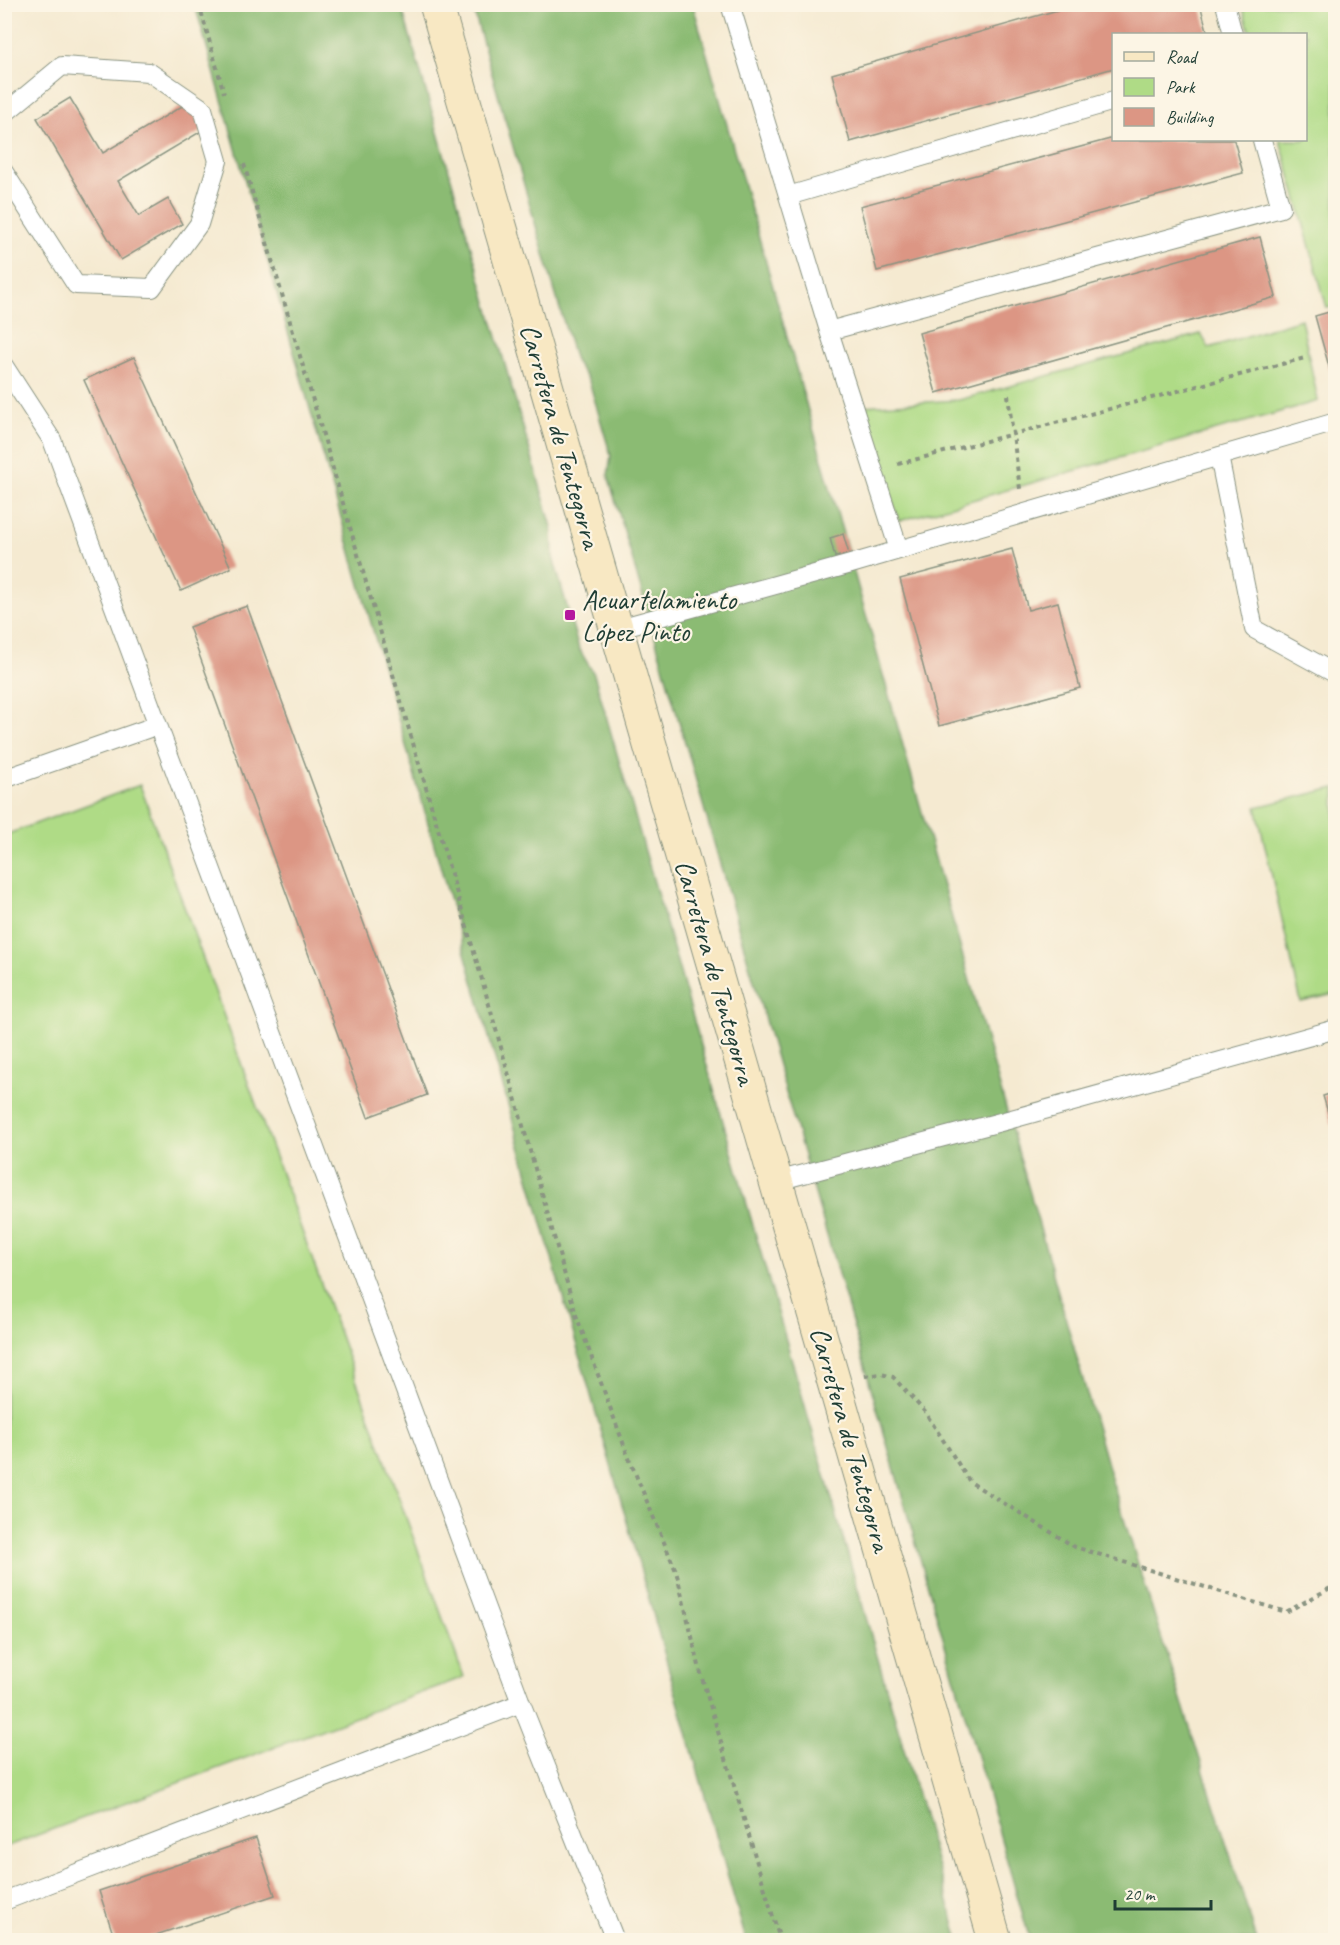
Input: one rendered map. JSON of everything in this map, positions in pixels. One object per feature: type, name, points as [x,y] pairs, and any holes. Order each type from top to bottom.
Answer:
[{"type":"main road","name":"Carretera de Tentegorra","points":[[436,4],[995,1941]]},
{"type":"lane","points":[[730,4],[829,331],[899,550]]},
{"type":"lane","points":[[1225,4],[1233,33]]},
{"type":"lane","points":[[4,114],[62,66],[149,72],[203,109],[218,161],[199,224],[152,288],[76,285],[4,172]]},
{"type":"lane","points":[[788,196],[1112,101]]},
{"type":"lane","points":[[829,331],[1281,208],[1262,141]]},
{"type":"lane","points":[[4,366],[52,440],[521,1703],[615,1941]]},
{"type":"lane","points":[[616,629],[899,550],[1335,422]]},
{"type":"lane","points":[[1219,456],[1254,629],[1335,674]]},
{"type":"lane","points":[[4,779],[158,725]]},
{"type":"lane","points":[[777,1181],[1008,1120],[1335,1029]]},
{"type":"lane","points":[[4,1901],[521,1703]]},
{"type":"path","points":[[199,4],[227,104]]},
{"type":"path","points":[[243,159],[576,1315],[628,1456],[676,1571],[702,1678],[780,1941]]},
{"type":"path","points":[[874,470],[1305,358]]},
{"type":"path","points":[[1008,395],[1023,514]]},
{"type":"path","points":[[835,1384],[868,1375],[881,1374],[893,1377],[924,1412],[970,1482],[1075,1547],[1286,1612],[1335,1584]]},
{"type":"green space","points":[[195,5],[401,5],[552,527],[553,557],[579,649],[594,674],[959,1940],[746,1940]]},
{"type":"green space","points":[[472,5],[693,5],[1110,1475],[1257,1940],[1030,1940],[608,475],[611,456],[589,381],[575,361]]},
{"type":"green space","points":[[1242,5],[1335,5],[1335,306],[1327,308],[1280,141],[1307,141],[1307,33],[1250,33]]},
{"type":"green space","points":[[1301,319],[1318,401],[899,521],[863,406],[959,400],[1201,334],[1209,348]]},
{"type":"green space","points":[[140,785],[464,1677],[5,1847],[5,835]]},
{"type":"green space","points":[[1335,788],[1335,994],[1301,1002],[1256,807]]},
{"type":"building","points":[[1079,4],[1200,4],[1208,33],[1112,33],[1112,69],[850,142],[832,74]]},
{"type":"building","points":[[70,98],[103,153],[189,102],[205,129],[118,181],[139,216],[168,199],[182,224],[121,260],[37,118]]},
{"type":"building","points":[[1112,139],[1112,141],[1234,141],[1243,173],[877,271],[860,206]]},
{"type":"building","points":[[1260,237],[1276,297],[936,393],[919,333]]},
{"type":"building","points":[[1336,310],[1336,380],[1333,381],[1315,316]]},
{"type":"building","points":[[134,357],[231,568],[181,591],[84,380]]},
{"type":"building","points":[[843,534],[849,554],[835,557],[830,538]]},
{"type":"building","points":[[1012,549],[1028,610],[1058,602],[1080,688],[939,726],[900,579]]},
{"type":"building","points":[[247,606],[427,1095],[368,1117],[189,627]]},
{"type":"building","points":[[1336,1092],[1336,1135],[1335,1135],[1323,1096]]},
{"type":"building","points":[[256,1838],[275,1895],[141,1940],[115,1940],[99,1891]]},
{"type":"place","name":"Acuartelamiento López Pinto","points":[[570,615]]}]
